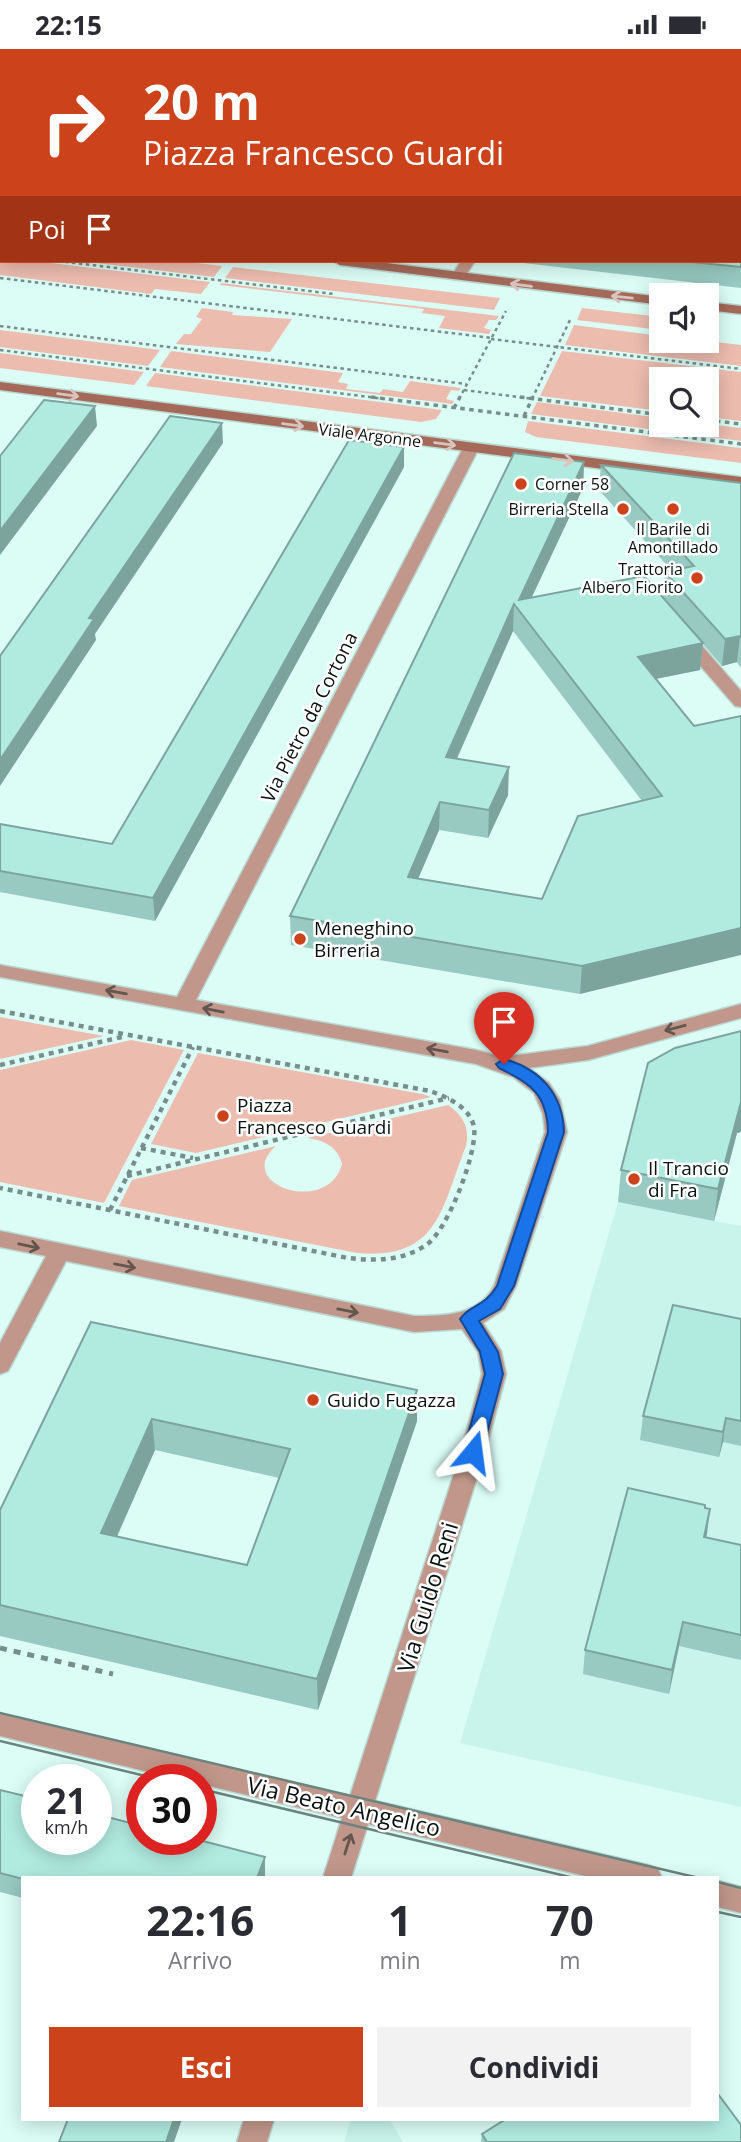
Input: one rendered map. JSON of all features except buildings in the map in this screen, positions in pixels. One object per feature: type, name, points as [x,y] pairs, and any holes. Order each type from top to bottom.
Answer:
[{"type":"street","points":[[357,263],[649,299]]},
{"type":"street","points":[[459,275],[467,263]]},
{"type":"street","points":[[719,307],[741,310]]},
{"type":"street","name":"Viale Argonne","points":[[0,386],[741,482]]},
{"type":"street","name":"Via Pietro da Cortona","points":[[183,1005],[471,448]]},
{"type":"street","points":[[670,621],[741,702]]},
{"type":"street","points":[[0,971],[476,1056],[504,1064],[528,1076],[547,1094],[555,1111],[556,1132],[505,1286],[494,1305],[468,1319],[443,1325],[414,1324],[0,1239]]},
{"type":"street","points":[[504,1064],[588,1053],[741,1010]]},
{"type":"street","points":[[0,1365],[59,1252]]},
{"type":"street","name":"Via Guido Reni","points":[[338,1876],[473,1452],[494,1374],[489,1352],[468,1319]]},
{"type":"street","name":"Via Beato Angelico","points":[[0,1725],[640,1876]]},
{"type":"street","points":[[719,1894],[741,1900]]},
{"type":"street","points":[[251,2142],[258,2121]]},
{"type":"path","points":[[0,278],[741,369]]},
{"type":"path","points":[[448,414],[454,408],[504,314]]},
{"type":"path","points":[[522,424],[569,322]]},
{"type":"path","points":[[0,326],[467,384]]},
{"type":"path","name":"Viale Argonne","points":[[0,350],[741,444]]},
{"type":"path","points":[[464,390],[649,413]]},
{"type":"path","points":[[719,422],[741,425]]},
{"type":"path","points":[[0,1011],[429,1091],[449,1098],[472,1121],[475,1137],[474,1146],[439,1233],[412,1253],[387,1260],[361,1260],[0,1188]]},
{"type":"path","points":[[0,1065],[130,1035]]},
{"type":"path","points":[[110,1210],[193,1047]]},
{"type":"path","points":[[127,1176],[449,1098]]},
{"type":"path","points":[[141,1148],[197,1159]]},
{"type":"path","points":[[0,1648],[113,1674]]},
{"type":"shaded area","points":[[0,263],[51,263],[210,282],[201,294],[155,289],[151,294],[0,275]]},
{"type":"shaded area","points":[[97,263],[197,263],[222,266],[214,277]]},
{"type":"shaded area","points":[[233,267],[500,298],[494,310],[225,278]]},
{"type":"shaded area","points":[[220,285],[499,316],[496,320],[489,320],[484,328],[491,330],[489,334],[439,328],[445,316],[422,313],[424,309]]},
{"type":"shaded area","points":[[202,308],[233,312],[232,315],[292,319],[270,352],[176,344],[184,334],[191,334],[202,319],[196,317]]},
{"type":"shaded area","points":[[582,308],[649,316],[649,329],[577,320]]},
{"type":"shaded area","points":[[574,325],[649,334],[649,353],[719,353],[719,342],[741,345],[741,366],[565,345]]},
{"type":"shaded area","points":[[0,330],[160,350],[148,366],[0,347]]},
{"type":"shaded area","points":[[171,351],[343,373],[338,382],[348,384],[346,389],[380,393],[383,389],[403,392],[410,381],[461,388],[459,391],[451,390],[446,399],[454,401],[452,404],[160,367]]},
{"type":"shaded area","points":[[562,351],[698,367],[649,367],[649,410],[540,396]]},
{"type":"shaded area","points":[[0,353],[144,372],[134,385],[0,368]]},
{"type":"shaded area","points":[[719,369],[741,372],[741,421],[719,418]]},
{"type":"shaded area","points":[[155,373],[442,410],[436,419],[421,422],[146,386]]},
{"type":"shaded area","points":[[537,402],[649,416],[649,429],[531,414]]},
{"type":"shaded area","points":[[528,421],[741,448],[741,463],[536,437],[525,432]]},
{"type":"shaded area","points":[[719,425],[741,428],[741,441],[710,437],[719,437]]},
{"type":"shaded area","points":[[0,1017],[104,1036],[0,1059]]},
{"type":"shaded area","points":[[131,1040],[184,1050],[104,1203],[0,1182],[0,1070]]},
{"type":"shaded area","points":[[198,1053],[431,1097],[196,1153],[151,1144]]},
{"type":"shaded area","points":[[448,1105],[458,1113],[464,1123],[467,1133],[466,1146],[433,1226],[421,1239],[405,1248],[384,1253],[357,1253],[119,1206],[132,1180],[276,1146],[266,1160],[266,1172],[274,1182],[287,1189],[303,1192],[320,1189],[333,1180],[342,1164],[329,1145],[307,1138]]},
{"type":"shaded area","points":[[618,1202],[741,1226],[741,1807],[460,1743]]},
{"type":"shaded area","points":[[350,2121],[390,2121],[403,2142],[344,2142]]},
{"type":"tram line","points":[[0,1713],[691,1876]]},
{"type":"tram line","points":[[0,1741],[126,1771]]},
{"type":"tram line","points":[[217,1793],[566,1876]]},
{"type":"tram line","points":[[719,1882],[741,1888]]},
{"type":"tram line","points":[[719,1912],[741,1917]]},
{"type":"place","name":"Corner 58","points":[[521,484]]},
{"type":"place","name":"Birreria Stella","points":[[623,509]]},
{"type":"place","name":"Il Barile di Amontillado","points":[[673,509]]},
{"type":"place","name":"Trattoria Albero Fiorito","points":[[697,578]]},
{"type":"place","name":"Meneghino Birreria","points":[[300,939]]},
{"type":"place","name":"Piazza Francesco Guardi","points":[[223,1116]]},
{"type":"place","name":"Il Trancio di Fra","points":[[634,1179]]},
{"type":"place","name":"Guido Fugazza","points":[[313,1400]]},
{"type":"route","points":[[473,1452],[494,1374],[489,1352],[468,1319],[494,1305],[505,1286],[556,1132],[555,1111],[547,1094],[528,1076],[504,1064]]}]
